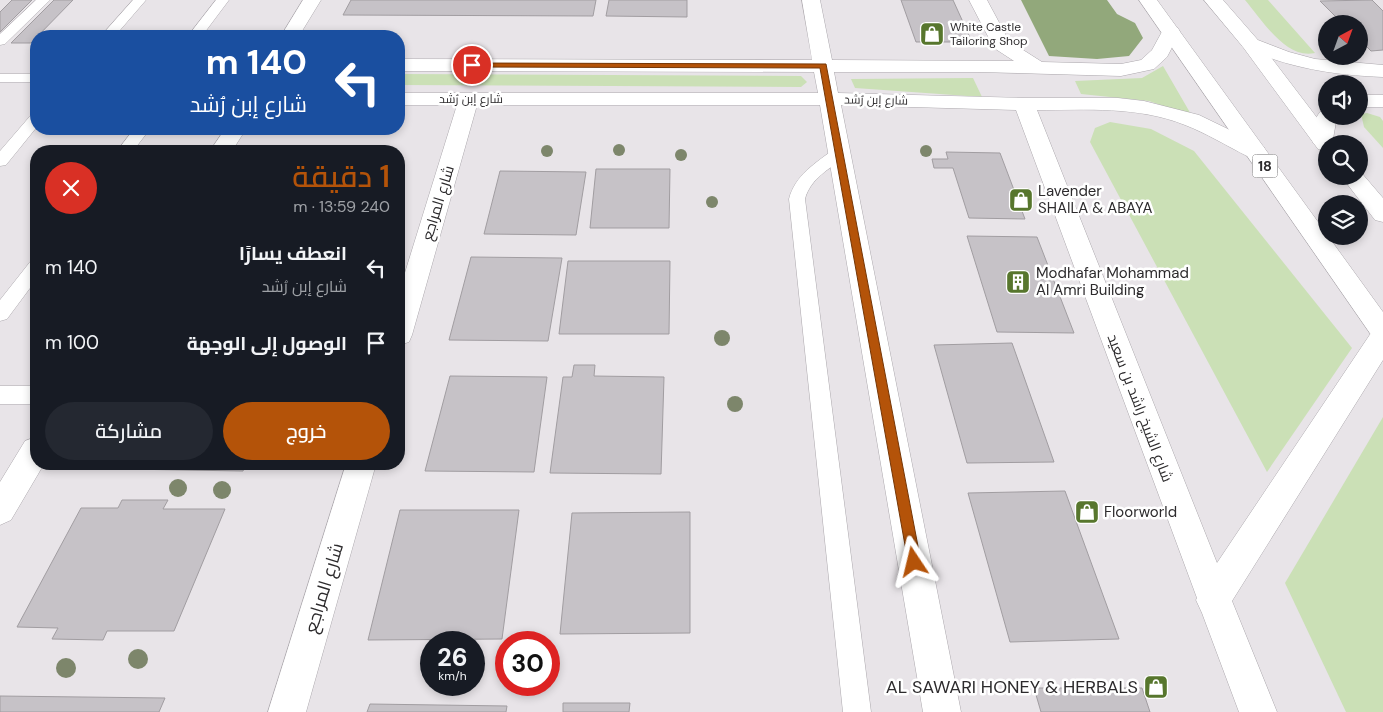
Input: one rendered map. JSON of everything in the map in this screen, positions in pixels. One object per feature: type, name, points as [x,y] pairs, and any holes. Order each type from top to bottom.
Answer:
[{"type":"street","points":[[294,30],[312,0]]},
{"type":"street","points":[[811,0],[942,712]]},
{"type":"street","points":[[978,0],[1001,44],[1038,68]]},
{"type":"street","name":"18","points":[[1148,0],[1383,332]]},
{"type":"street","points":[[1213,0],[1250,44],[1319,135]]},
{"type":"street","points":[[405,65],[978,66],[1121,70],[1147,65],[1160,53],[1171,32]]},
{"type":"street","points":[[978,66],[1001,44]]},
{"type":"street","points":[[1250,44],[1285,59],[1306,65],[1383,71]]},
{"type":"street","name":"شارع إبن رُشد","points":[[405,99],[830,99],[1024,104],[1118,104],[1144,107],[1192,120],[1254,151]]},
{"type":"street","name":"شارع المراجع","points":[[405,315],[469,99]]},
{"type":"street","points":[[1368,101],[1383,101]]},
{"type":"street","name":"شارع الشيخ راشد بن سعيد","points":[[1024,104],[1213,600],[1258,712]]},
{"type":"street","points":[[1359,185],[1383,214]]},
{"type":"street","points":[[1213,600],[1383,337]]},
{"type":"street","points":[[0,510],[30,460]]},
{"type":"street","name":"شارع المراجع","points":[[287,712],[359,470]]},
{"type":"lane","points":[[0,41],[44,0]]},
{"type":"lane","points":[[113,30],[140,0]]},
{"type":"lane","points":[[200,30],[223,0]]},
{"type":"lane","points":[[0,78],[30,78]]},
{"type":"lane","points":[[0,161],[30,125]]},
{"type":"lane","points":[[130,145],[137,135]]},
{"type":"lane","points":[[840,153],[808,179],[798,193],[797,199],[857,712]]},
{"type":"lane","points":[[0,314],[30,275]]},
{"type":"lane","points":[[0,395],[30,395]]},
{"type":"green space","points":[[1021,0],[1107,0],[1117,14],[1135,23],[1143,38],[1129,56],[1097,59],[1049,56]]},
{"type":"green space","points":[[1245,0],[1268,0],[1315,53],[1304,54],[1285,45]]},
{"type":"green space","points":[[1163,66],[1192,116],[1149,101],[1081,94],[1075,81],[1142,78]]},
{"type":"green space","points":[[405,74],[801,76],[807,82],[801,87],[405,85]]},
{"type":"green space","points":[[973,78],[982,97],[855,88],[851,79]]},
{"type":"green space","points":[[1368,113],[1380,117],[1383,121],[1383,148],[1364,125],[1368,125]]},
{"type":"green space","points":[[1110,122],[1151,129],[1194,151],[1352,348],[1267,472],[1090,142],[1095,128]]},
{"type":"green space","points":[[1383,417],[1383,712],[1346,712],[1285,583]]},
{"type":"building","points":[[12,0],[32,0],[0,32],[0,12]]},
{"type":"building","points":[[54,0],[73,0],[44,30],[30,30],[30,43],[11,43]]},
{"type":"building","points":[[351,0],[596,0],[593,16],[343,15]]},
{"type":"building","points":[[609,0],[687,0],[687,17],[606,16]]},
{"type":"building","points":[[901,0],[953,0],[972,42],[916,42]]},
{"type":"building","points":[[1372,0],[1383,11],[1383,50],[1371,51],[1368,48],[1368,15],[1334,15],[1320,1]]},
{"type":"building","points":[[946,152],[1000,153],[1025,219],[969,218],[953,168],[934,168],[932,159],[948,159]]},
{"type":"building","points":[[596,169],[670,169],[669,228],[590,228]]},
{"type":"building","points":[[500,171],[586,172],[576,235],[484,234]]},
{"type":"building","name":"Modhafar Mohammad Al Amri Building","points":[[967,236],[1037,237],[1074,333],[997,332]]},
{"type":"building","points":[[471,257],[562,258],[548,341],[449,340]]},
{"type":"building","points":[[568,261],[670,261],[669,334],[559,334]]},
{"type":"building","points":[[1012,343],[1054,462],[967,463],[934,345]]},
{"type":"building","points":[[574,365],[595,365],[594,376],[664,377],[661,474],[550,473],[563,377],[572,377]]},
{"type":"building","points":[[450,376],[547,377],[534,472],[425,471]]},
{"type":"building","points":[[184,470],[243,470],[243,471]]},
{"type":"building","points":[[1065,491],[1119,639],[1010,642],[968,493]]},
{"type":"building","points":[[122,500],[168,500],[163,509],[225,509],[174,631],[107,631],[103,640],[52,639],[58,628],[17,627],[81,508],[118,508]]},
{"type":"building","points":[[400,510],[519,510],[503,631],[495,631],[495,639],[485,639],[485,631],[420,631],[420,640],[368,640]]},
{"type":"building","points":[[690,512],[690,633],[560,634],[572,513]]},
{"type":"building","points":[[1034,688],[1142,688],[1150,712],[1041,712]]},
{"type":"building","points":[[0,696],[165,698],[159,712],[0,712]]},
{"type":"building","points":[[563,703],[630,703],[629,712],[563,712]]},
{"type":"building","points":[[370,704],[507,706],[506,712],[367,712]]},
{"type":"place","name":"White Castle Tailoring Shop","points":[[932,34]]},
{"type":"place","name":"Lavender SHAILA & ABAYA","points":[[1021,200]]},
{"type":"place","name":"Modhafar Mohammad Al Amri Building","points":[[1018,282]]},
{"type":"place","name":"Floorworld","points":[[1087,512]]},
{"type":"place","name":"AL SAWARI HONEY & HERBALS","points":[[1156,687]]},
{"type":"route","points":[[472,65],[823,66],[914,562]]}]
